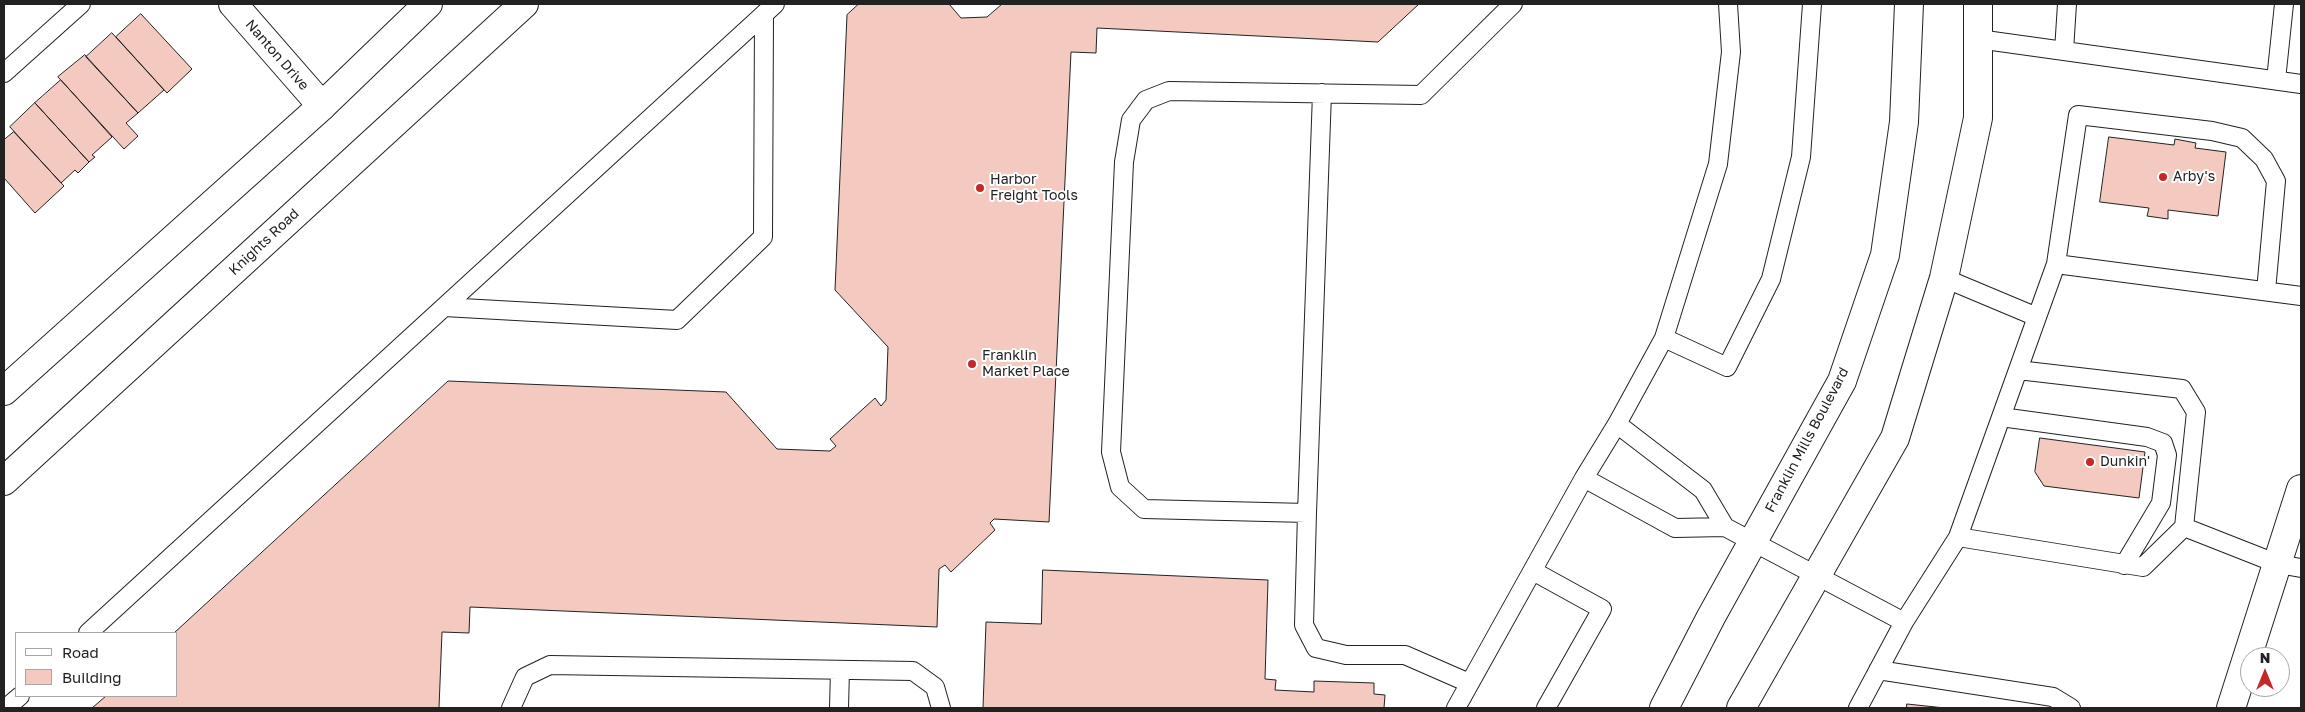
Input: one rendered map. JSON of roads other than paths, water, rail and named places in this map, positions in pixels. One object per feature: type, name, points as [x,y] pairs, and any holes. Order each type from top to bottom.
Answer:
[{"type":"street","name":"Nanton Drive","points":[[233,4],[322,106]]},
{"type":"street","points":[[4,391],[322,106],[428,4]]},
{"type":"street","name":"Knights Road","points":[[4,481],[524,4]]},
{"type":"street","name":"Franklin Mills Boulevard","points":[[1664,708],[1752,543],[1842,381],[1885,255],[1904,122],[1908,4]]},
{"type":"street","points":[[1741,708],[1895,438],[1944,278],[1978,118],[1978,4]]},
{"type":"street","points":[[2231,708],[2290,566],[2301,489]]},
{"type":"lane","points":[[4,73],[81,4]]},
{"type":"lane","points":[[1306,513],[1144,509],[1120,486],[1111,452],[1124,162],[1131,120],[1146,100],[1169,91],[1421,95],[1513,4]]},
{"type":"lane","points":[[1456,708],[1664,338],[1718,164],[1731,52],[1728,4]]},
{"type":"lane","points":[[1664,338],[1727,366],[1771,279],[1801,157],[1812,4]]},
{"type":"lane","points":[[2064,51],[2067,4]]},
{"type":"lane","points":[[2276,80],[2284,4]]},
{"type":"lane","points":[[444,306],[677,320],[763,237],[769,9]]},
{"type":"lane","points":[[89,632],[769,9]]},
{"type":"lane","points":[[1978,39],[2301,84]]},
{"type":"lane","points":[[1322,93],[1306,513],[1304,625],[1316,648],[1346,655],[1405,655],[1469,683]]},
{"type":"lane","points":[[1858,708],[1904,622],[1958,536],[2056,264],[2078,115],[2212,131],[2242,138],[2264,159],[2276,181],[2266,291]]},
{"type":"lane","points":[[2056,264],[2301,296]]},
{"type":"lane","points":[[1944,278],[2037,317]]},
{"type":"lane","points":[[1958,536],[2143,567],[2184,527],[2196,412],[2182,389],[2018,370]]},
{"type":"lane","points":[[2001,417],[2147,437],[2163,443],[2167,455],[2161,503],[2124,565]]},
{"type":"lane","points":[[1617,424],[1702,490],[1725,527],[1904,622]]},
{"type":"lane","points":[[1584,478],[1675,528],[1725,527]]},
{"type":"lane","points":[[2184,527],[2290,566]]},
{"type":"lane","points":[[1533,571],[1602,609],[1546,708]]},
{"type":"lane","points":[[510,708],[525,676],[550,665],[913,671],[935,687],[941,708]]},
{"type":"lane","points":[[839,708],[840,670]]},
{"type":"lane","points":[[1878,670],[2054,697],[2071,708]]},
{"type":"lane","points":[[6,708],[19,697]]},
{"type":"place","name":"Arby's","points":[[2163,177]]},
{"type":"place","name":"Harbor Freight Tools","points":[[980,188]]},
{"type":"place","name":"Franklin Market Place","points":[[972,364]]},
{"type":"place","name":"Dunkin'","points":[[2090,462]]}]
